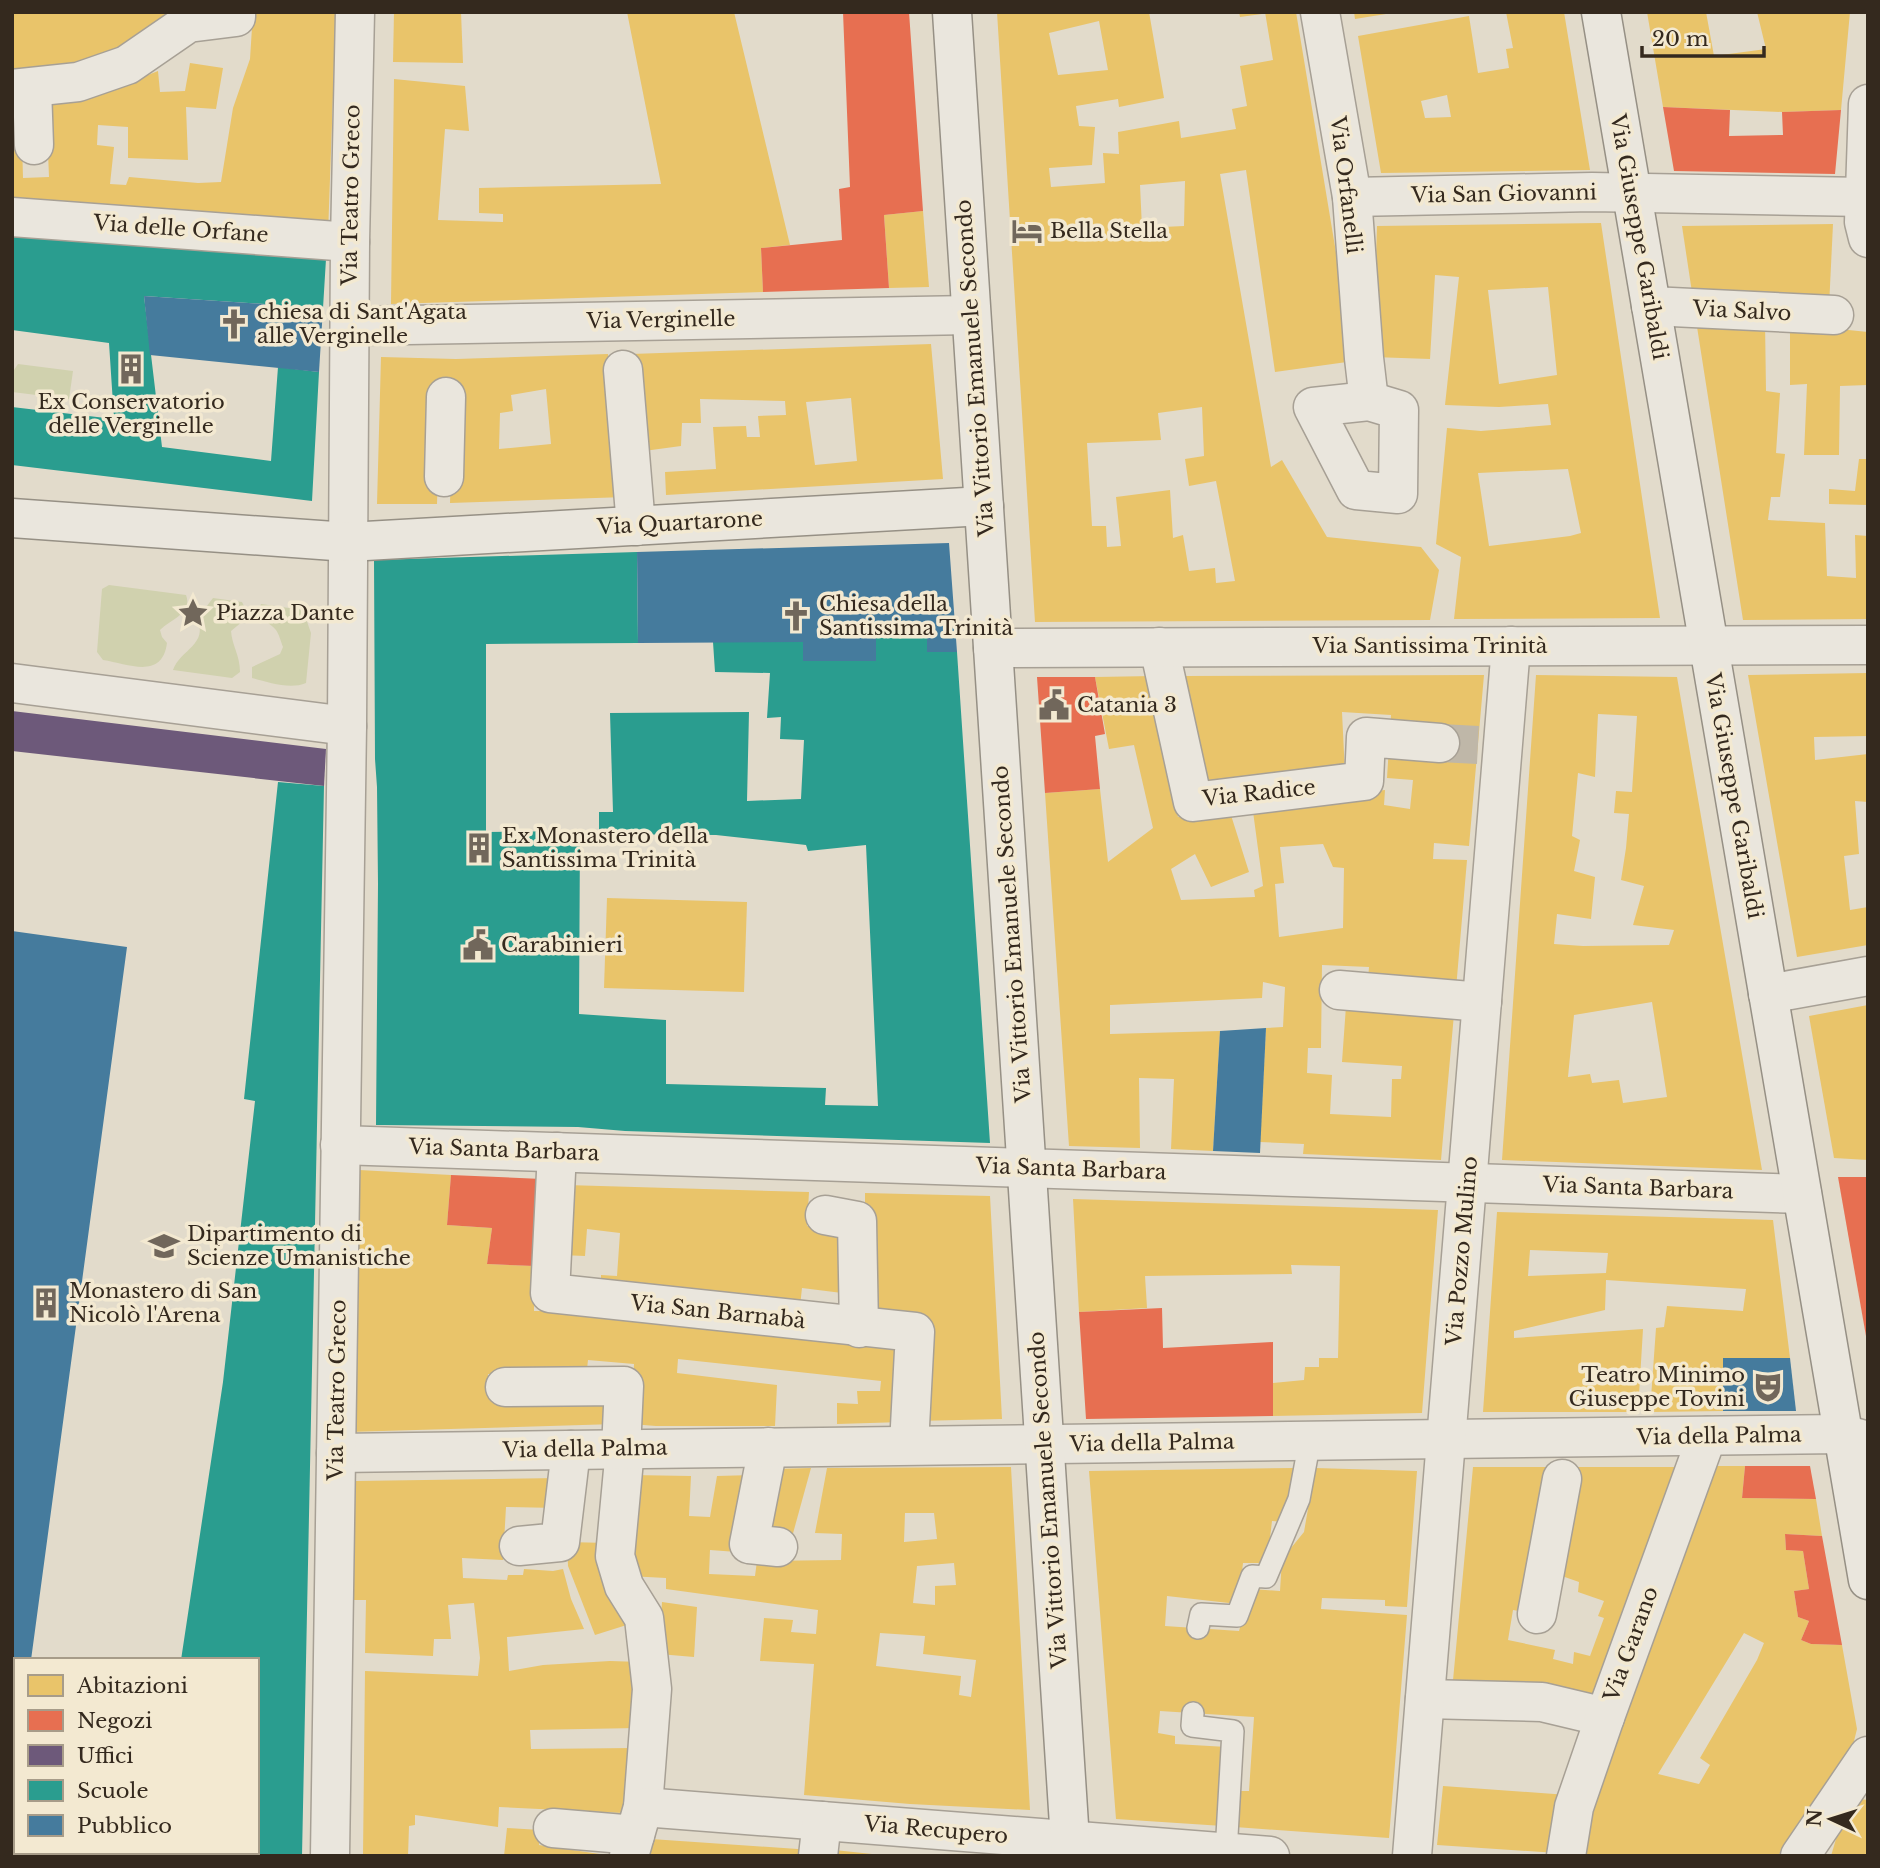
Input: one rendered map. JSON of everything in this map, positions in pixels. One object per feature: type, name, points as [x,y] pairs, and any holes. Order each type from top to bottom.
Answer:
[{"type":"street","points":[[34,145],[22,88],[78,82],[127,65],[188,23],[236,17],[236,12]]},
{"type":"street","name":"Via Teatro Greco","points":[[330,1856],[347,741],[362,541],[348,503],[355,12]]},
{"type":"street","name":"Via Vittorio Emanuele Secondo","points":[[952,12],[1071,1848]]},
{"type":"street","name":"Via Orfanelli","points":[[1320,12],[1352,197],[1369,401]]},
{"type":"street","name":"Via Giuseppe Garibaldi","points":[[1601,12],[1802,1194],[1855,1438],[1868,1580]]},
{"type":"street","points":[[1868,104],[1864,222],[1868,238]]},
{"type":"street","name":"Via San Giovanni","points":[[1352,197],[1631,192],[1866,197]]},
{"type":"street","name":"Via delle Orfane","points":[[12,217],[350,242]]},
{"type":"street","name":"Via Salvo","points":[[1651,306],[1834,315]]},
{"type":"street","name":"Via Verginelle","points":[[350,326],[971,314]]},
{"type":"street","points":[[623,370],[636,526]]},
{"type":"street","points":[[444,477],[446,397]]},
{"type":"street","name":"Via Quartarone","points":[[12,518],[362,541],[984,506]]},
{"type":"street","name":"Via Santissima Trinità","points":[[993,648],[1868,645]]},
{"type":"street","name":"Via Pozzo Mulino","points":[[1412,1856],[1482,1002],[1490,746],[1511,646]]},
{"type":"street","name":"Via Radice","points":[[1159,648],[1193,802],[1364,781],[1366,737],[1440,743]]},
{"type":"street","points":[[12,682],[347,741]]},
{"type":"street","points":[[1768,993],[1868,976]]},
{"type":"street","points":[[1339,990],[1482,1002]]},
{"type":"street","name":"Via Santa Barbara","points":[[340,1144],[1802,1194]]},
{"type":"street","name":"Via San Barnabà","points":[[557,1152],[550,1293],[915,1332],[909,1446]]},
{"type":"street","points":[[825,1215],[857,1221],[859,1328]]},
{"type":"street","points":[[505,1387],[624,1386],[623,1449],[615,1556],[624,1586],[644,1618],[652,1689],[636,1832]]},
{"type":"street","name":"Via Garano","points":[[1566,1856],[1574,1807],[1707,1436]]},
{"type":"street","name":"Via della Palma","points":[[336,1453],[1446,1438],[1855,1438]]},
{"type":"street","points":[[768,1447],[749,1545],[778,1547]]},
{"type":"street","points":[[519,1546],[560,1542],[571,1450]]},
{"type":"street","points":[[1537,1614],[1562,1479]]},
{"type":"street","points":[[1425,1699],[1542,1702],[1605,1717]]},
{"type":"street","points":[[1800,1856],[1868,1756]]},
{"type":"street","name":"Via Recupero","points":[[553,1828],[1270,1856]]},
{"type":"lane","points":[[1198,1628],[1201,1614],[1237,1616],[1252,1576],[1266,1577],[1299,1499],[1310,1440]]},
{"type":"lane","points":[[1192,1713],[1192,1726],[1233,1731],[1226,1853]]},
{"type":"green space","points":[[18,364],[73,371],[69,399],[12,392],[12,373]]},
{"type":"green space","points":[[109,585],[186,595],[186,607],[179,616],[160,630],[167,643],[159,662],[151,666],[133,666],[103,660],[97,652],[102,589]]},
{"type":"green space","points":[[213,598],[242,602],[246,610],[243,621],[231,631],[240,672],[232,678],[173,670],[197,641],[200,628],[197,619]]},
{"type":"green space","points":[[261,604],[303,610],[311,633],[306,683],[286,686],[252,678],[252,667],[280,654],[283,647],[276,630],[261,617]]},
{"type":"building: Abitazioni","points":[[12,12],[189,12],[92,61],[12,74]]},
{"type":"building: Abitazioni","points":[[253,12],[336,12],[328,234],[12,209],[12,105],[21,106],[23,178],[49,177],[46,103],[118,87],[158,71],[160,92],[185,91],[190,63],[223,68],[216,109],[186,107],[188,160],[128,158],[128,127],[98,125],[97,145],[114,147],[110,184],[126,185],[129,177],[198,183],[221,182],[233,108],[250,59]]},
{"type":"building: Abitazioni","points":[[394,12],[461,12],[463,63],[393,62]]},
{"type":"building: Abitazioni","points":[[627,12],[734,12],[790,245],[761,248],[763,292],[391,304],[394,79],[465,86],[469,131],[445,129],[438,220],[503,222],[503,214],[479,213],[479,188],[661,184]]},
{"type":"building: Abitazioni","points":[[997,12],[1149,12],[1164,98],[1119,107],[1118,99],[1076,106],[1079,126],[1095,127],[1092,165],[1049,168],[1051,187],[1105,183],[1103,153],[1119,154],[1118,132],[1179,121],[1181,138],[1236,129],[1232,109],[1247,106],[1240,66],[1273,60],[1265,12],[1296,12],[1354,361],[1275,372],[1246,170],[1220,174],[1271,467],[1282,460],[1327,537],[1421,547],[1439,570],[1430,620],[1035,622]],"holes":[[[1099,21],[1108,70],[1058,75],[1049,33]],[[1185,181],[1184,226],[1142,228],[1140,185]],[[1202,407],[1204,456],[1185,459],[1189,486],[1216,481],[1235,581],[1216,583],[1215,568],[1189,571],[1183,535],[1173,538],[1170,490],[1116,497],[1121,546],[1107,547],[1106,526],[1092,526],[1087,443],[1161,440],[1158,413]]]},
{"type":"building: Abitazioni","points":[[1239,12],[1262,12],[1262,14],[1240,17]]},
{"type":"building: Abitazioni","points":[[1354,12],[1386,12],[1386,14],[1355,19]]},
{"type":"building: Abitazioni","points":[[1506,12],[1564,12],[1590,170],[1381,173],[1358,36],[1469,16],[1478,73],[1509,68],[1506,49],[1513,48]],"holes":[[[1447,95],[1451,117],[1425,118],[1421,101]]]},
{"type":"building: Abitazioni","points":[[1647,12],[1706,12],[1714,56],[1766,49],[1757,12],[1850,12],[1841,110],[1782,112],[1663,107]]},
{"type":"building: Abitazioni","points":[[923,211],[929,287],[889,288],[884,215]]},
{"type":"building: Abitazioni","points":[[1601,223],[1660,618],[1454,619],[1461,557],[1436,544],[1447,428],[1481,431],[1551,425],[1548,404],[1499,407],[1445,405],[1459,277],[1435,275],[1430,359],[1373,357],[1377,226]],"holes":[[[1548,287],[1557,375],[1499,384],[1488,290]],[[1568,469],[1581,533],[1489,546],[1478,473]]]},
{"type":"building: Abitazioni","points":[[1833,224],[1829,307],[1693,299],[1682,226]]},
{"type":"building: Abitazioni","points":[[1695,314],[1765,321],[1766,391],[1780,393],[1776,453],[1785,454],[1780,497],[1771,497],[1768,520],[1825,523],[1827,576],[1856,578],[1855,535],[1868,536],[1868,619],[1743,620]]},
{"type":"building: Abitazioni","points":[[1790,324],[1868,332],[1868,385],[1840,386],[1839,455],[1804,455],[1807,384],[1790,385]]},
{"type":"building: Abitazioni","points":[[931,344],[943,479],[666,495],[665,472],[716,469],[713,427],[746,426],[747,437],[760,437],[758,416],[786,415],[785,401],[700,399],[701,423],[682,423],[681,446],[644,451],[631,354]],"holes":[[[851,398],[857,461],[815,465],[806,402]]]},
{"type":"building: Abitazioni","points":[[608,354],[625,497],[450,503],[451,473],[440,397],[437,504],[377,504],[381,357],[456,359]],"holes":[[[546,389],[551,444],[499,449],[500,413],[513,411],[511,395]]]},
{"type":"building: Abitazioni","points":[[1859,459],[1868,459],[1868,505],[1829,504],[1829,489],[1855,491]]},
{"type":"building: Abitazioni","points":[[1868,673],[1868,736],[1814,737],[1815,760],[1868,754],[1868,802],[1855,801],[1859,854],[1844,856],[1850,910],[1868,907],[1868,945],[1797,957],[1748,675]]},
{"type":"building: Abitazioni","points":[[1484,675],[1469,846],[1434,843],[1433,859],[1467,860],[1456,989],[1368,980],[1369,967],[1322,965],[1321,1048],[1308,1048],[1307,1073],[1332,1075],[1330,1114],[1391,1117],[1392,1079],[1401,1079],[1402,1066],[1342,1062],[1346,1006],[1454,1014],[1441,1160],[1303,1154],[1304,1144],[1260,1142],[1266,1028],[1283,1027],[1285,987],[1263,982],[1262,998],[1110,1005],[1110,1034],[1220,1031],[1213,1151],[1171,1149],[1174,1079],[1139,1078],[1140,1148],[1069,1146],[1045,793],[1100,789],[1108,862],[1153,828],[1134,745],[1109,749],[1095,677],[1154,676],[1164,758],[1178,817],[1230,812],[1249,872],[1211,887],[1195,854],[1171,869],[1181,900],[1255,897],[1254,890],[1263,886],[1252,804],[1385,790],[1384,805],[1410,809],[1413,780],[1387,778],[1391,715],[1342,712],[1345,774],[1204,787],[1182,676]],"holes":[[[1323,844],[1333,867],[1344,868],[1343,928],[1279,937],[1275,884],[1284,883],[1280,847]]]},
{"type":"building: Abitazioni","points":[[1536,675],[1677,677],[1762,1170],[1502,1160]],"holes":[[[1598,714],[1637,716],[1632,792],[1616,791],[1614,813],[1629,814],[1621,880],[1644,886],[1633,925],[1674,930],[1669,945],[1554,944],[1557,914],[1591,919],[1595,877],[1574,871],[1580,840],[1572,836],[1578,773],[1595,777]],[[1652,1002],[1667,1097],[1623,1103],[1619,1080],[1592,1083],[1590,1074],[1568,1077],[1574,1015]]]},
{"type":"building: Abitazioni","points":[[607,898],[747,902],[744,992],[604,988]]},
{"type":"building: Abitazioni","points":[[1868,1005],[1868,1160],[1834,1158],[1809,1016]]},
{"type":"building: Abitazioni","points":[[359,1170],[451,1175],[447,1225],[492,1228],[487,1264],[534,1266],[534,1311],[575,1311],[908,1342],[903,1422],[837,1424],[837,1403],[858,1404],[857,1391],[880,1391],[881,1381],[678,1359],[677,1373],[777,1385],[775,1426],[631,1424],[634,1364],[588,1360],[586,1379],[488,1374],[490,1398],[617,1396],[616,1424],[348,1432]]},
{"type":"building: Abitazioni","points":[[566,1185],[809,1192],[807,1226],[845,1231],[842,1293],[802,1288],[800,1306],[601,1288],[601,1275],[617,1276],[620,1233],[587,1229],[585,1256],[561,1255]]},
{"type":"building: Abitazioni","points":[[865,1193],[990,1196],[1002,1419],[916,1421],[923,1324],[877,1318],[865,1235]]},
{"type":"building: Abitazioni","points":[[1073,1199],[1438,1210],[1422,1413],[1273,1416],[1273,1383],[1304,1380],[1305,1367],[1319,1367],[1319,1358],[1338,1358],[1340,1266],[1291,1265],[1292,1274],[1145,1276],[1147,1308],[1079,1312]]},
{"type":"building: Abitazioni","points":[[1497,1212],[1773,1220],[1790,1358],[1723,1358],[1723,1411],[1650,1412],[1656,1328],[1664,1327],[1667,1306],[1743,1311],[1746,1289],[1606,1280],[1605,1310],[1514,1331],[1514,1338],[1643,1329],[1638,1412],[1483,1412]],"holes":[[[1530,1250],[1608,1253],[1606,1273],[1528,1276]]]},
{"type":"building: Abitazioni","points":[[1713,1466],[1745,1466],[1742,1498],[1816,1499],[1822,1536],[1785,1534],[1786,1550],[1803,1551],[1809,1589],[1794,1591],[1798,1617],[1809,1621],[1801,1640],[1811,1644],[1842,1645],[1857,1729],[1853,1745],[1778,1856],[1578,1854],[1584,1816]],"holes":[[[1744,1633],[1764,1643],[1757,1660],[1700,1758],[1710,1765],[1699,1784],[1658,1774]]]},
{"type":"building: Abitazioni","points":[[1011,1467],[1030,1810],[804,1795],[814,1664],[760,1661],[764,1618],[793,1620],[791,1632],[816,1634],[818,1610],[666,1589],[666,1578],[628,1576],[631,1475],[691,1476],[689,1516],[710,1517],[717,1476],[753,1475],[737,1552],[710,1550],[709,1574],[755,1576],[757,1561],[841,1560],[842,1534],[815,1533],[827,1468]],"holes":[[[905,1513],[934,1513],[937,1539],[904,1542]],[[954,1563],[956,1585],[935,1586],[935,1605],[913,1603],[917,1566]],[[880,1633],[925,1636],[923,1654],[976,1660],[971,1697],[959,1695],[961,1676],[876,1666]]]},
{"type":"building: Abitazioni","points":[[1473,1467],[1557,1467],[1525,1612],[1513,1610],[1508,1640],[1555,1650],[1553,1659],[1573,1664],[1574,1652],[1590,1656],[1604,1618],[1598,1616],[1604,1601],[1578,1592],[1579,1582],[1559,1575],[1571,1467],[1676,1467],[1597,1703],[1452,1691]]},
{"type":"building: Abitazioni","points":[[811,1468],[792,1537],[760,1533],[775,1469]]},
{"type":"building: Abitazioni","points":[[1295,1468],[1285,1522],[1272,1521],[1267,1563],[1243,1563],[1238,1604],[1167,1596],[1165,1626],[1239,1631],[1252,1589],[1280,1591],[1282,1559],[1304,1532],[1315,1468],[1417,1471],[1407,1607],[1385,1606],[1385,1600],[1322,1598],[1321,1609],[1407,1615],[1389,1838],[1235,1827],[1237,1791],[1249,1791],[1254,1717],[1160,1711],[1158,1733],[1175,1736],[1175,1744],[1227,1747],[1223,1826],[1116,1819],[1089,1471]]},
{"type":"building: Abitazioni","points":[[559,1478],[558,1508],[506,1507],[503,1560],[462,1558],[463,1578],[507,1580],[508,1575],[523,1575],[524,1569],[563,1569],[571,1599],[584,1629],[507,1637],[509,1671],[543,1665],[641,1662],[637,1728],[530,1730],[531,1749],[633,1748],[623,1813],[499,1807],[498,1827],[415,1815],[415,1825],[409,1826],[408,1856],[363,1856],[365,1671],[478,1676],[480,1658],[474,1603],[448,1605],[451,1639],[434,1639],[433,1656],[365,1653],[366,1600],[351,1600],[356,1481]]},
{"type":"building: Abitazioni","points":[[567,1542],[608,1543],[633,1623],[595,1635],[568,1566]]},
{"type":"building: Abitazioni","points":[[662,1602],[697,1607],[694,1657],[659,1654]]},
{"type":"building: Abitazioni","points":[[1443,1786],[1568,1795],[1557,1853],[1437,1845]]},
{"type":"building: Abitazioni","points":[[1848,1798],[1868,1800],[1868,1856],[1831,1856]]},
{"type":"building: Abitazioni","points":[[507,1828],[540,1830],[539,1845],[613,1856],[504,1856]]},
{"type":"building: Abitazioni","points":[[651,1839],[812,1850],[812,1856],[647,1856]]},
{"type":"building: Abitazioni","points":[[825,1849],[872,1854],[824,1856]]},
{"type":"building: Negozi","points":[[843,12],[909,12],[923,211],[884,215],[889,288],[763,292],[761,248],[842,240],[839,189],[850,187]]},
{"type":"building: Negozi","points":[[1663,107],[1730,110],[1729,136],[1783,135],[1782,112],[1841,110],[1835,174],[1674,171]]},
{"type":"building: Negozi","points":[[1037,677],[1095,677],[1105,734],[1095,736],[1100,789],[1045,793]]},
{"type":"building: Negozi","points":[[451,1175],[542,1179],[534,1266],[487,1264],[492,1228],[447,1225]]},
{"type":"building: Negozi","points":[[1838,1177],[1868,1177],[1868,1336],[1866,1336]]},
{"type":"building: Negozi","points":[[1162,1308],[1163,1348],[1273,1342],[1273,1416],[1086,1419],[1079,1312]]},
{"type":"building: Negozi","points":[[1745,1466],[1810,1466],[1816,1499],[1742,1498]]},
{"type":"building: Negozi","points":[[1785,1534],[1822,1536],[1842,1645],[1811,1644],[1801,1640],[1809,1621],[1798,1617],[1794,1591],[1809,1589],[1803,1551],[1786,1550]]},
{"type":"building: Uffici","points":[[12,711],[326,749],[324,786],[12,751]]},
{"type":"building: Scuole","name":"Ex Conservatorio delle Verginelle","points":[[12,234],[326,259],[323,308],[144,296],[162,447],[271,461],[278,367],[319,372],[312,501],[12,465],[12,407],[114,419],[109,343],[12,330]]},
{"type":"building: Scuole","name":"Ex Monastero della Santissima Trinità","points":[[637,552],[638,643],[486,644],[486,832],[580,831],[579,1014],[666,1020],[666,1084],[826,1088],[825,1105],[878,1106],[866,845],[808,851],[806,845],[716,835],[599,834],[599,812],[613,812],[610,713],[749,712],[747,801],[801,799],[804,740],[780,739],[781,717],[767,718],[770,673],[715,672],[713,642],[803,642],[803,661],[876,661],[876,636],[927,636],[927,652],[957,652],[990,1143],[625,1131],[578,1127],[376,1125],[378,884],[374,560]]},
{"type":"building: Scuole","points":[[278,782],[324,786],[302,1856],[12,1856],[12,1814],[14,1854],[259,1854],[259,1658],[181,1658],[223,1382],[255,1101],[244,1099]]},
{"type":"building: Pubblico","name":"chiesa di Sant'Agata alle Verginelle","points":[[144,296],[323,308],[319,372],[150,355]]},
{"type":"building: Pubblico","name":"Chiesa della Santissima Trinità","points":[[949,543],[957,652],[927,652],[927,636],[876,636],[876,661],[803,661],[803,642],[638,643],[637,552]]},
{"type":"building: Pubblico","name":"Monastero di San Nicolò l'Arena","points":[[12,931],[127,947],[31,1658],[14,1658],[14,1774]]},
{"type":"building: Pubblico","points":[[1266,1028],[1260,1153],[1213,1151],[1220,1031]]},
{"type":"building: Pubblico","points":[[1723,1358],[1790,1358],[1796,1411],[1723,1411]]},
{"type":"tunnel","points":[[1440,743],[1478,745]]},
{"type":"place","name":"Bella Stella","points":[[1027,231]]},
{"type":"place","name":"chiesa di Sant'Agata alle Verginelle","points":[[234,324]]},
{"type":"place","name":"Ex Conservatorio delle Verginelle","points":[[131,369]]},
{"type":"place","name":"Piazza Dante","points":[[193,613]]},
{"type":"place","name":"Chiesa della Santissima Trinità","points":[[796,616]]},
{"type":"place","name":"Catania 3","points":[[1054,705]]},
{"type":"place","name":"Ex Monastero della Santissima Trinità","points":[[479,848]]},
{"type":"place","name":"Carabinieri","points":[[478,945]]},
{"type":"place","name":"Dipartimento di Scienze Umanistiche","points":[[164,1246]]},
{"type":"place","name":"Monastero di San Nicolò l'Arena","points":[[46,1303]]},
{"type":"place","name":"Teatro Minimo Giuseppe Tovini","points":[[1768,1387]]}]
